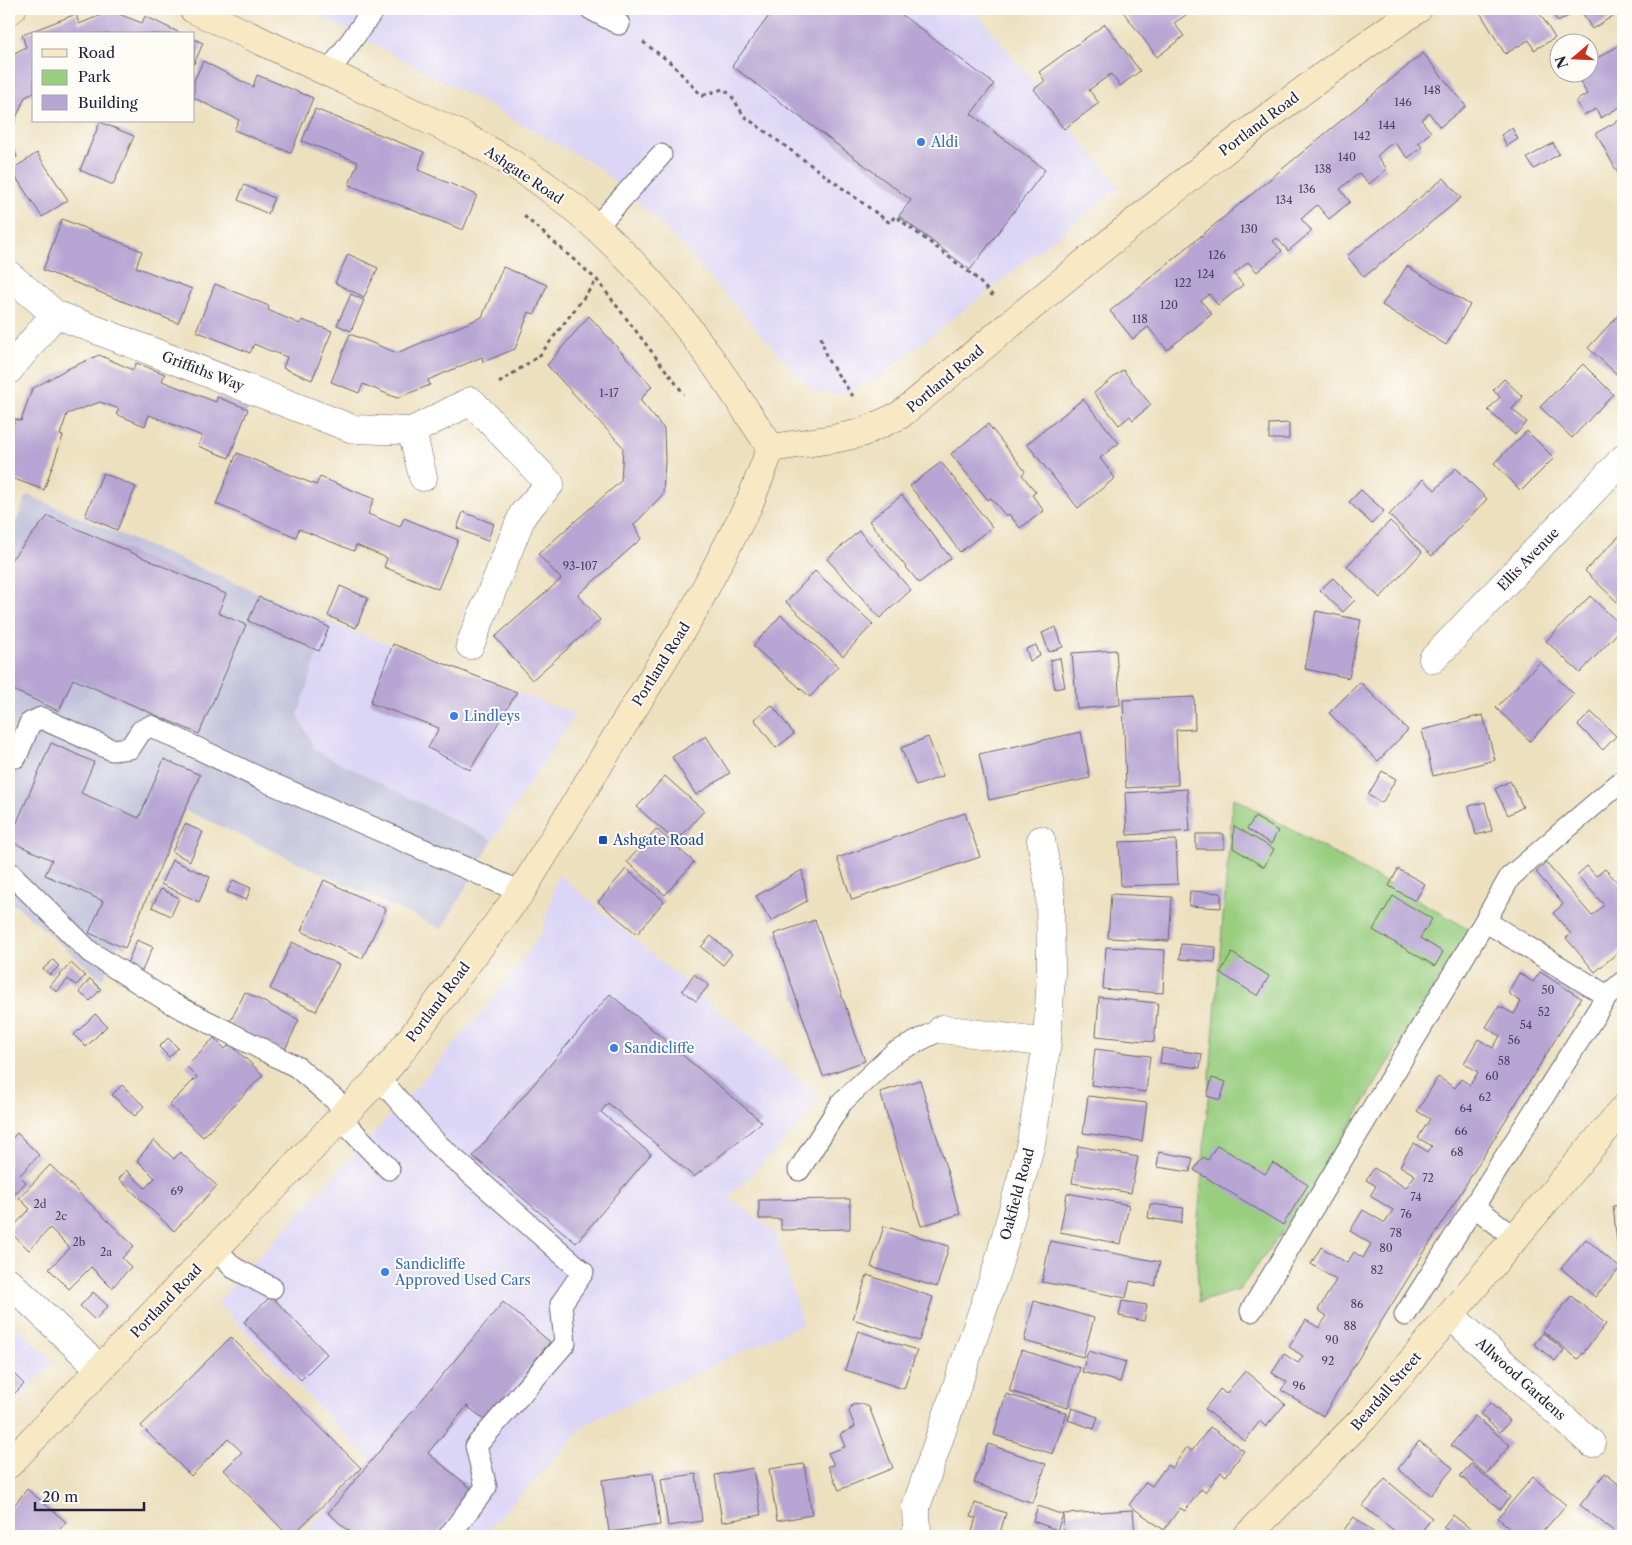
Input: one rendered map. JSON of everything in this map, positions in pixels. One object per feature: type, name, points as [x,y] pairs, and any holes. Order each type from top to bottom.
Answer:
[{"type":"street","name":"Ashgate Road","points":[[193,9],[494,153],[546,185],[596,227],[658,290],[701,345],[770,448]]},
{"type":"street","name":"Portland Road","points":[[9,1464],[380,1078],[521,892],[694,610],[748,504],[770,448],[861,433],[900,415],[1212,159],[1418,9]]},
{"type":"street","name":"Griffiths Way","points":[[9,275],[55,314],[353,429],[412,431],[471,401]]},
{"type":"street","points":[[9,370],[55,314]]},
{"type":"street","points":[[470,645],[523,514],[550,484],[471,401]]},
{"type":"street","points":[[412,431],[423,477]]},
{"type":"street","name":"Ellis Avenue","points":[[1434,659],[1623,459]]},
{"type":"street","name":"Oakfield Road","points":[[917,1536],[916,1507],[998,1265],[1031,1143],[1047,1043],[1051,973],[1050,892],[1041,840]]},
{"type":"street","points":[[942,1030],[1047,1043]]},
{"type":"street","name":"Beardall Street","points":[[1247,1536],[1364,1418],[1623,1109]]},
{"type":"street","points":[[9,1282],[100,1369]]},
{"type":"street","name":"Allwood Gardens","points":[[1450,1315],[1591,1443]]},
{"type":"lane","points":[[328,73],[374,9]]},
{"type":"lane","points":[[591,9],[619,24]]},
{"type":"lane","points":[[596,227],[661,155]]},
{"type":"lane","points":[[16,757],[30,723],[41,718],[112,750],[130,748],[141,731],[151,726],[268,782],[521,892]]},
{"type":"lane","points":[[1251,1311],[1510,877],[1623,780]]},
{"type":"lane","points":[[9,872],[90,952],[171,1003],[297,1067],[344,1114],[389,1169]]},
{"type":"lane","points":[[1485,921],[1607,996]]},
{"type":"lane","points":[[1406,1315],[1607,996],[1623,982]]},
{"type":"lane","points":[[799,1170],[842,1102],[894,1053],[942,1030]]},
{"type":"lane","points":[[380,1078],[438,1144],[583,1272],[561,1304],[565,1343],[476,1446],[486,1487],[449,1536]]},
{"type":"lane","points":[[1474,1206],[1515,1238]]},
{"type":"lane","points":[[215,1249],[234,1268],[272,1288]]},
{"type":"path","points":[[619,24],[671,63],[703,96],[723,89],[731,95],[744,116],[890,223],[895,216],[974,276],[993,296],[985,302]]},
{"type":"path","points":[[524,216],[597,280],[684,394]]},
{"type":"path","points":[[471,401],[540,355],[597,280]]},
{"type":"path","points":[[821,337],[827,359],[855,399]]},
{"type":"shaded area","points":[[307,9],[973,9],[1120,187],[877,379],[843,394],[815,392],[789,366],[666,228],[598,167],[486,104]]},
{"type":"shaded area","points":[[27,495],[328,622],[298,715],[315,750],[493,840],[442,929],[183,809],[102,980],[17,906],[9,903],[9,539]]},
{"type":"shaded area","points":[[328,622],[575,714],[493,840],[315,750],[298,715]]},
{"type":"shaded area","points":[[558,874],[820,1097],[796,1130],[729,1197],[775,1233],[803,1324],[586,1424],[491,1527],[489,1536],[302,1536],[371,1461],[217,1302],[425,1078],[496,996],[542,933]]},
{"type":"shaded area","points":[[9,1319],[54,1362],[9,1409]]},
{"type":"green space","points":[[1233,797],[1469,929],[1303,1204],[1239,1290],[1199,1302],[1196,1244]]},
{"type":"building","name":"Aldi","points":[[774,9],[894,9],[994,84],[971,114],[1045,170],[970,270],[899,216],[911,200],[732,66]]},
{"type":"building","points":[[1121,9],[1195,9],[1174,23],[1184,36],[1157,57]]},
{"type":"building","points":[[1478,9],[1537,9],[1551,32],[1550,41],[1534,50],[1529,40],[1505,54]]},
{"type":"building","points":[[1550,9],[1580,9],[1558,22]]},
{"type":"building","points":[[1580,9],[1613,9],[1616,14],[1592,29]]},
{"type":"building","points":[[111,11],[142,23],[145,16],[178,32],[32,32],[32,94],[25,97],[10,136],[17,157],[9,160],[9,56],[26,47],[22,35],[76,14],[79,24]]},
{"type":"building","points":[[1105,24],[1140,71],[1120,86],[1111,74],[1089,90],[1099,103],[1064,129],[1034,89],[1045,81],[1039,72]]},
{"type":"building","points":[[195,39],[203,43],[195,62]]},
{"type":"building","points":[[1622,44],[1623,105],[1601,118],[1596,109],[1584,115],[1576,101],[1587,94],[1580,82],[1600,82],[1600,56]]},
{"type":"building","points":[[1423,53],[1466,106],[1440,127],[1429,113],[1421,120],[1431,132],[1418,143],[1422,147],[1408,158],[1394,142],[1387,147],[1377,156],[1387,169],[1369,184],[1359,173],[1340,189],[1350,202],[1329,219],[1317,205],[1301,219],[1312,231],[1288,251],[1277,238],[1273,241],[1282,251],[1257,272],[1248,262],[1234,274],[1243,285],[1218,305],[1209,294],[1201,301],[1212,314],[1167,350],[1148,327],[1133,339],[1110,311]]},
{"type":"building","points":[[203,61],[253,87],[257,75],[313,98],[291,153],[234,130],[239,120],[195,98],[195,79]]},
{"type":"building","points":[[315,109],[424,152],[418,170],[477,195],[463,230],[349,185],[358,162],[302,141]]},
{"type":"building","points":[[1623,118],[1623,183],[1596,133]]},
{"type":"building","points":[[100,122],[134,136],[113,185],[80,170]]},
{"type":"building","points":[[1512,128],[1518,139],[1507,146],[1501,135]]},
{"type":"building","points":[[1553,143],[1559,154],[1534,169],[1527,158]]},
{"type":"building","points":[[37,153],[68,200],[42,217],[11,170]]},
{"type":"building","points":[[1444,178],[1461,198],[1364,277],[1347,256]]},
{"type":"building","points":[[244,185],[274,198],[268,214],[238,200]]},
{"type":"building","points":[[62,219],[142,251],[136,267],[192,289],[178,323],[43,270]]},
{"type":"building","points":[[348,254],[378,268],[364,297],[335,283]]},
{"type":"building","points":[[1407,266],[1470,305],[1446,345],[1382,305]]},
{"type":"building","points":[[503,267],[547,285],[535,314],[529,312],[515,349],[483,362],[482,357],[428,380],[430,385],[397,398],[363,384],[359,393],[331,382],[350,334],[397,353],[482,317]]},
{"type":"building","points":[[215,284],[269,306],[268,310],[300,324],[302,320],[332,331],[312,380],[283,368],[287,357],[254,344],[250,353],[196,331]]},
{"type":"building","points":[[351,294],[364,300],[351,331],[337,325]]},
{"type":"building","points":[[1622,311],[1623,374],[1620,377],[1588,348]]},
{"type":"building","points":[[589,316],[652,386],[640,400],[664,429],[663,494],[634,525],[641,539],[578,595],[600,620],[532,680],[495,637],[561,579],[538,554],[621,481],[623,447],[547,365]]},
{"type":"building","points":[[99,355],[133,370],[136,363],[165,374],[162,381],[216,402],[217,397],[248,409],[229,458],[198,446],[202,436],[149,415],[145,426],[116,414],[119,409],[100,402],[67,414],[60,435],[63,436],[44,490],[9,477],[9,437],[15,419],[21,421],[32,389],[65,370]]},
{"type":"building","points":[[1583,364],[1613,394],[1572,438],[1540,407]]},
{"type":"building","points":[[1123,370],[1151,405],[1133,420],[1130,416],[1119,425],[1094,393]]},
{"type":"building","points":[[1504,379],[1523,397],[1512,409],[1527,422],[1515,435],[1488,410],[1500,397],[1493,390]]},
{"type":"building","points":[[1083,399],[1119,443],[1100,458],[1115,478],[1078,508],[1027,444]]},
{"type":"building","points":[[1289,423],[1289,439],[1269,439],[1269,424]]},
{"type":"building","points":[[988,424],[1025,471],[1022,475],[1036,492],[1032,495],[1044,511],[1020,528],[1009,514],[1006,516],[991,498],[988,500],[951,454]]},
{"type":"building","points":[[1527,431],[1554,458],[1521,491],[1494,463]]},
{"type":"building","points":[[237,453],[316,485],[320,477],[374,499],[368,514],[400,527],[404,518],[458,540],[438,589],[384,567],[387,558],[356,545],[354,551],[299,529],[296,537],[216,504]]},
{"type":"building","points":[[941,462],[992,527],[960,552],[910,486]]},
{"type":"building","points":[[1456,468],[1487,499],[1432,556],[1389,515],[1423,479],[1435,490]]},
{"type":"building","points":[[103,473],[136,487],[117,530],[85,516]]},
{"type":"building","points":[[1361,490],[1384,511],[1372,524],[1349,502]]},
{"type":"building","points":[[902,495],[951,558],[919,583],[869,521]]},
{"type":"building","points":[[463,512],[494,524],[487,541],[457,528]]},
{"type":"building","points":[[48,516],[226,594],[218,613],[246,625],[199,734],[73,679],[59,711],[11,689],[9,694],[9,562]]},
{"type":"building","points":[[1390,521],[1422,552],[1380,598],[1347,566]]},
{"type":"building","points":[[859,531],[911,590],[880,618],[827,559]]},
{"type":"building","points":[[1623,532],[1623,595],[1617,602],[1585,571]]},
{"type":"building","points":[[815,571],[873,624],[843,656],[786,602]]},
{"type":"building","points":[[1333,578],[1355,600],[1343,612],[1320,590]]},
{"type":"building","points":[[340,586],[368,598],[356,628],[328,616]]},
{"type":"building","points":[[1590,596],[1623,627],[1580,673],[1546,641]]},
{"type":"building","points":[[259,597],[329,627],[319,651],[248,621]]},
{"type":"building","points":[[1316,611],[1361,620],[1349,678],[1305,669]]},
{"type":"building","points":[[781,615],[838,666],[810,697],[753,646]]},
{"type":"building","points":[[1056,627],[1063,647],[1049,652],[1042,633]]},
{"type":"building","name":"Lindleys","points":[[393,644],[517,692],[470,770],[428,748],[439,728],[370,703]]},
{"type":"building","points":[[1036,645],[1040,656],[1030,661],[1026,649]]},
{"type":"building","points":[[1116,650],[1120,705],[1077,709],[1072,653]]},
{"type":"building","points":[[1060,658],[1065,687],[1055,689],[1050,660]]},
{"type":"building","points":[[1540,662],[1574,694],[1530,741],[1496,708]]},
{"type":"building","points":[[1360,682],[1408,730],[1378,761],[1329,713]]},
{"type":"building","points":[[1194,697],[1195,729],[1176,730],[1178,785],[1126,788],[1123,700]]},
{"type":"building","points":[[772,705],[794,734],[776,748],[754,719]]},
{"type":"building","points":[[1591,712],[1616,736],[1603,750],[1578,725]]},
{"type":"building","points":[[1483,715],[1495,760],[1433,776],[1422,730]]},
{"type":"building","points":[[1081,732],[1090,778],[989,800],[979,754]]},
{"type":"building","points":[[706,736],[730,773],[696,795],[672,757]]},
{"type":"building","points":[[928,737],[943,776],[916,786],[901,748]]},
{"type":"building","points":[[51,743],[94,762],[81,793],[139,818],[164,759],[200,775],[125,948],[89,933],[103,901],[45,875],[52,860],[9,841]]},
{"type":"building","points":[[1382,771],[1396,779],[1382,803],[1368,795]]},
{"type":"building","points":[[665,776],[704,811],[676,842],[637,807]]},
{"type":"building","points":[[1510,781],[1523,807],[1508,815],[1495,789]]},
{"type":"building","points":[[1187,789],[1190,831],[1127,835],[1125,793]]},
{"type":"building","points":[[1485,802],[1492,831],[1476,835],[1469,806]]},
{"type":"building","points":[[965,813],[980,857],[852,900],[837,858]]},
{"type":"building","points":[[1255,817],[1278,831],[1271,844],[1247,829]]},
{"type":"building","points":[[185,824],[203,832],[190,861],[172,852]]},
{"type":"building","points":[[1234,826],[1274,849],[1264,867],[1233,848]]},
{"type":"building","points":[[656,829],[694,862],[665,895],[627,862]]},
{"type":"building","points":[[1196,834],[1224,834],[1224,849],[1196,849]]},
{"type":"building","points":[[1176,840],[1178,884],[1121,886],[1119,842]]},
{"type":"building","points":[[172,860],[210,877],[199,902],[161,884]]},
{"type":"building","points":[[1546,863],[1592,916],[1604,905],[1577,875],[1587,866],[1596,876],[1605,869],[1623,888],[1623,948],[1595,972],[1566,938],[1571,934],[1553,913],[1563,904],[1536,872]]},
{"type":"building","points":[[626,869],[664,901],[637,934],[598,902]]},
{"type":"building","points":[[1398,869],[1425,884],[1415,901],[1389,886]]},
{"type":"building","points":[[802,870],[807,901],[771,921],[756,896]]},
{"type":"building","points":[[233,880],[251,888],[246,900],[227,892]]},
{"type":"building","points":[[324,880],[386,909],[362,959],[301,931]]},
{"type":"building","points":[[161,889],[179,898],[171,916],[152,907]]},
{"type":"building","points":[[1190,891],[1221,893],[1221,908],[1189,906]]},
{"type":"building","points":[[1111,894],[1172,897],[1169,941],[1108,938]]},
{"type":"building","points":[[1393,896],[1432,919],[1420,938],[1443,952],[1435,966],[1373,930]]},
{"type":"building","points":[[815,920],[865,1061],[823,1076],[774,934]]},
{"type":"building","points":[[711,936],[732,954],[723,965],[701,947]]},
{"type":"building","points":[[137,940],[153,947],[140,975],[125,968]]},
{"type":"building","points":[[292,942],[339,965],[316,1011],[270,989]]},
{"type":"building","points":[[1181,944],[1216,947],[1215,962],[1180,959]]},
{"type":"building","points":[[1106,947],[1165,950],[1163,993],[1103,989]]},
{"type":"building","points":[[1232,953],[1269,976],[1258,996],[1220,973]]},
{"type":"building","points":[[53,960],[59,966],[50,975],[43,969]]},
{"type":"building","points":[[71,963],[85,976],[76,985],[68,979],[57,992],[50,986]]},
{"type":"building","points":[[1540,972],[1581,998],[1323,1416],[1281,1390],[1287,1382],[1272,1373],[1284,1354],[1298,1363],[1303,1356],[1289,1347],[1306,1320],[1319,1328],[1327,1316],[1318,1310],[1336,1280],[1311,1264],[1321,1247],[1347,1263],[1354,1252],[1363,1258],[1371,1244],[1350,1231],[1363,1210],[1385,1223],[1393,1210],[1370,1196],[1376,1186],[1366,1180],[1374,1168],[1406,1188],[1415,1175],[1400,1166],[1406,1155],[1414,1143],[1428,1152],[1432,1146],[1418,1138],[1430,1119],[1417,1111],[1438,1077],[1455,1088],[1461,1079],[1470,1085],[1478,1072],[1464,1063],[1478,1039],[1493,1048],[1500,1036],[1486,1027],[1499,1006],[1514,1014],[1521,1002],[1508,993],[1519,973],[1533,982]]},
{"type":"building","points":[[694,974],[709,985],[696,1001],[682,991]]},
{"type":"building","points":[[90,979],[101,989],[90,1001],[79,992]]},
{"type":"building","points":[[245,992],[299,1020],[284,1052],[229,1024]]},
{"type":"building","points":[[610,994],[762,1122],[694,1177],[608,1103],[601,1112],[651,1154],[576,1243],[473,1156]]},
{"type":"building","points":[[1099,997],[1158,1003],[1154,1042],[1096,1036]]},
{"type":"building","points":[[95,1014],[107,1026],[86,1047],[74,1035]]},
{"type":"building","points":[[168,1038],[178,1048],[169,1057],[159,1047]]},
{"type":"building","points":[[214,1038],[225,1049],[230,1044],[263,1075],[203,1137],[169,1105],[197,1077],[186,1066]]},
{"type":"building","points":[[1162,1048],[1202,1054],[1200,1068],[1160,1063]]},
{"type":"building","points":[[1095,1049],[1150,1056],[1146,1092],[1091,1085]]},
{"type":"building","points":[[1212,1078],[1226,1082],[1220,1100],[1207,1096]]},
{"type":"building","points":[[920,1080],[960,1214],[921,1226],[880,1092]]},
{"type":"building","points":[[122,1085],[144,1106],[135,1116],[112,1095]]},
{"type":"building","points":[[1088,1096],[1147,1103],[1142,1141],[1083,1133]]},
{"type":"building","points":[[17,1133],[39,1155],[19,1176],[26,1182],[9,1200],[9,1142]]},
{"type":"building","points":[[154,1140],[174,1159],[180,1152],[217,1186],[174,1231],[119,1179],[126,1170],[145,1188],[155,1178],[137,1160]]},
{"type":"building","points":[[1217,1145],[1265,1174],[1273,1163],[1308,1185],[1283,1225],[1194,1170],[1203,1157],[1208,1160]]},
{"type":"building","points":[[1078,1146],[1138,1157],[1131,1193],[1072,1183]]},
{"type":"building","points":[[1159,1152],[1193,1158],[1190,1172],[1157,1167]]},
{"type":"building","points":[[50,1165],[134,1246],[122,1258],[131,1267],[112,1288],[91,1267],[69,1289],[49,1269],[70,1248],[50,1228],[29,1250],[9,1231],[30,1209],[19,1198]]},
{"type":"building","points":[[1067,1193],[1129,1205],[1121,1244],[1060,1232]]},
{"type":"building","points":[[850,1199],[850,1229],[781,1230],[781,1219],[759,1219],[759,1200]]},
{"type":"building","points":[[1150,1204],[1184,1208],[1181,1223],[1148,1218]]},
{"type":"building","points":[[1623,1205],[1623,1251],[1618,1251],[1613,1206]]},
{"type":"building","points":[[884,1226],[949,1246],[937,1287],[871,1267]]},
{"type":"building","points":[[1586,1239],[1620,1268],[1595,1297],[1561,1268]]},
{"type":"building","points":[[1050,1241],[1160,1262],[1155,1286],[1130,1281],[1126,1298],[1042,1282]]},
{"type":"building","points":[[867,1275],[933,1297],[919,1341],[853,1319]]},
{"type":"building","points":[[93,1292],[108,1306],[95,1320],[80,1306]]},
{"type":"building","points":[[271,1296],[327,1354],[301,1380],[244,1322]]},
{"type":"building","points":[[1571,1296],[1606,1324],[1578,1359],[1543,1331]]},
{"type":"building","points":[[1034,1301],[1094,1318],[1083,1357],[1024,1341]]},
{"type":"building","points":[[1122,1301],[1147,1305],[1144,1321],[1119,1316]]},
{"type":"building","points":[[503,1302],[550,1342],[485,1420],[467,1406],[428,1453],[473,1490],[435,1536],[355,1536],[328,1513]]},
{"type":"building","points":[[858,1331],[917,1350],[904,1389],[845,1370]]},
{"type":"building","points":[[1543,1333],[1564,1350],[1555,1361],[1534,1344]]},
{"type":"building","points":[[231,1337],[361,1468],[292,1536],[289,1536],[224,1470],[242,1452],[228,1439],[191,1476],[141,1426]]},
{"type":"building","points":[[1021,1350],[1080,1368],[1068,1408],[1009,1391]]},
{"type":"building","points":[[1088,1351],[1126,1362],[1120,1382],[1082,1372]]},
{"type":"building","points":[[9,1369],[24,1384],[9,1399]]},
{"type":"building","points":[[1245,1371],[1285,1404],[1266,1427],[1260,1421],[1245,1441],[1205,1409],[1220,1389],[1226,1394]]},
{"type":"building","points":[[1006,1394],[1067,1413],[1053,1454],[994,1435]]},
{"type":"building","points":[[1490,1403],[1510,1421],[1500,1432],[1480,1414]]},
{"type":"building","points":[[862,1404],[869,1407],[893,1468],[839,1490],[828,1466],[834,1465],[828,1453],[845,1447],[840,1434],[855,1427],[849,1412],[852,1405]]},
{"type":"building","points":[[1072,1408],[1098,1417],[1094,1429],[1068,1420]]},
{"type":"building","points":[[1475,1416],[1510,1445],[1486,1474],[1451,1445]]},
{"type":"building","points":[[1210,1427],[1244,1451],[1226,1476],[1221,1472],[1205,1492],[1201,1489],[1185,1511],[1180,1508],[1164,1530],[1129,1505],[1146,1482],[1152,1486],[1167,1465],[1172,1468],[1187,1447],[1192,1451]]},
{"type":"building","points":[[1419,1441],[1453,1468],[1431,1495],[1398,1469]]},
{"type":"building","points":[[988,1444],[1046,1464],[1033,1503],[974,1483]]},
{"type":"building","points":[[804,1464],[812,1515],[777,1521],[769,1469]]},
{"type":"building","points":[[1471,1464],[1510,1497],[1500,1509],[1460,1476]]},
{"type":"building","points":[[753,1468],[761,1515],[722,1522],[715,1475]]},
{"type":"building","points":[[653,1473],[660,1525],[609,1532],[602,1480]]},
{"type":"building","points":[[1605,1473],[1623,1488],[1623,1536],[1620,1536],[1580,1505]]},
{"type":"building","points":[[696,1474],[702,1521],[668,1526],[661,1479]]},
{"type":"building","points":[[1533,1477],[1566,1505],[1539,1536],[1519,1536],[1498,1518]]},
{"type":"building","points":[[1385,1479],[1432,1518],[1418,1536],[1401,1536],[1363,1506]]},
{"type":"building","points":[[27,1489],[66,1522],[54,1536],[9,1536],[9,1512]]},
{"type":"building","points":[[975,1503],[1006,1513],[999,1536],[985,1536],[972,1532],[976,1518],[971,1517]]},
{"type":"building","points":[[1038,1506],[1063,1515],[1057,1530],[1033,1521]]},
{"type":"building","points":[[1133,1510],[1135,1536],[1064,1536],[1063,1514]]},
{"type":"building","points":[[1453,1515],[1478,1535],[1455,1536],[1443,1527]]},
{"type":"building","points":[[1354,1517],[1378,1536],[1339,1536]]},
{"type":"place","name":"Aldi","points":[[921,142]]},
{"type":"place","name":"Lindleys","points":[[454,716]]},
{"type":"place","name":"Ashgate Road","points":[[603,840]]},
{"type":"place","name":"Sandicliffe","points":[[614,1048]]},
{"type":"place","name":"Sandicliffe Approved Used Cars","points":[[385,1272]]}]
